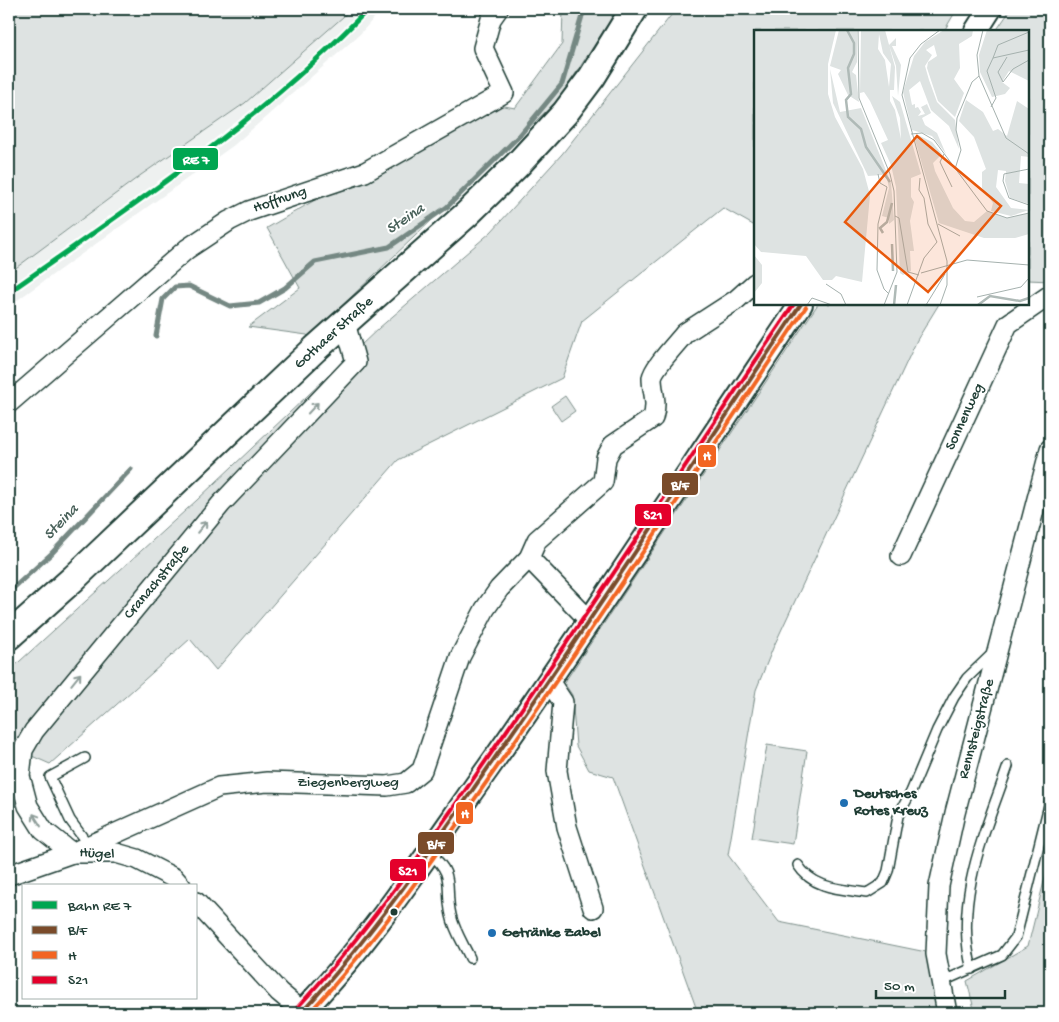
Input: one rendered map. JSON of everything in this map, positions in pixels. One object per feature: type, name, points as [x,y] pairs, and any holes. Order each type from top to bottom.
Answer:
[{"type":"main road","name":"Gothaer Straße","points":[[9,635],[74,578],[345,323],[467,214],[565,113],[592,77],[634,9]]},
{"type":"street","name":"Hoffnung","points":[[9,403],[187,249],[229,221],[248,211],[365,172],[504,93],[483,48],[491,18],[498,9]]},
{"type":"street","points":[[977,30],[990,9]]},
{"type":"street","name":"Ziegenbergweg","points":[[81,849],[219,787],[267,782],[387,786],[411,780],[422,770],[427,760],[440,713],[469,636],[499,589],[529,558],[537,540],[602,482],[606,458],[612,445],[653,418],[656,405],[652,378],[654,372],[679,340],[685,333],[736,300],[754,284]]},
{"type":"street","name":"Sonnenweg","points":[[901,556],[1008,324],[1050,295]]},
{"type":"street","points":[[198,904],[279,992],[302,1013],[338,972],[429,853],[548,682],[800,305]]},
{"type":"street","name":"Cranachstraße","points":[[81,849],[43,830],[28,806],[20,776],[23,750],[34,731],[77,677],[221,504],[356,362],[345,323]]},
{"type":"street","name":"Rennsteigstraße","points":[[947,1013],[936,954],[939,886],[955,813],[1049,460]]},
{"type":"street","points":[[529,558],[590,620]]},
{"type":"street","points":[[548,682],[564,702],[557,771],[567,827],[593,908]]},
{"type":"street","name":"Hügel","points":[[9,875],[81,849],[116,853],[137,859],[174,878],[179,884]]},
{"type":"lane","points":[[798,865],[803,873],[820,885],[867,893],[883,883],[888,871],[898,816],[911,792],[937,730],[967,678],[998,648]]},
{"type":"lane","points":[[81,849],[50,776],[85,758]]},
{"type":"lane","points":[[972,969],[969,956],[967,903],[974,866],[1008,766]]},
{"type":"lane","points":[[941,982],[1002,955],[1016,938],[1050,801]]},
{"type":"lane","points":[[429,853],[442,863],[447,873],[451,916],[470,958]]},
{"type":"shaded area","points":[[9,9],[349,9],[344,16],[245,103],[141,175],[9,273]]},
{"type":"shaded area","points":[[349,9],[382,9],[360,34],[234,145],[9,306],[9,273],[141,175],[245,103],[344,16]]},
{"type":"shaded area","points":[[563,9],[618,9],[559,99],[309,337],[307,335],[248,327],[300,288],[267,228],[483,102],[515,108],[562,44]]},
{"type":"shaded area","points":[[676,9],[957,9],[945,30],[754,30],[754,225],[723,208],[582,321],[562,378],[398,460],[216,670],[190,639],[50,764],[9,746],[9,671],[197,500],[379,328],[491,232],[562,154]]},
{"type":"shaded area","points":[[1011,9],[1050,9],[1050,281],[1029,280],[1029,30],[997,30]]},
{"type":"shaded area","points":[[817,305],[938,305],[917,340],[773,648],[756,690],[728,855],[779,922],[936,954],[947,1013],[698,1013],[613,777],[589,770],[576,746],[572,695],[564,683]]},
{"type":"shaded area","points":[[565,396],[575,411],[561,421],[551,406]]},
{"type":"shaded area","points":[[767,745],[807,751],[793,844],[752,838]]},
{"type":"shaded area","points":[[1050,857],[1050,1013],[975,1013],[967,981],[1028,946]]},
{"type":"waterway","name":"Steina","points":[[156,336],[163,299],[175,287],[189,286],[230,306],[259,303],[285,288],[315,262],[389,247],[447,207],[520,135],[562,84],[584,9]]},
{"type":"waterway","name":"Steina","points":[[9,592],[51,554],[131,469]]},
{"type":"transit line","points":[[9,292],[196,159],[241,124],[328,49],[368,9]]},
{"type":"transit line","name":"S21","points":[[296,1009],[376,914],[449,814],[793,305]]},
{"type":"transit line","name":"B/F","points":[[301,1013],[381,918],[430,851],[577,638],[800,305]]},
{"type":"transit line","name":"H","points":[[309,1013],[388,920],[459,821],[582,643],[806,307]]},
{"type":"place","name":"Deutsches Rotes Kreuz","points":[[844,803]]},
{"type":"place","name":"Getränke Zabel","points":[[492,933]]}]
